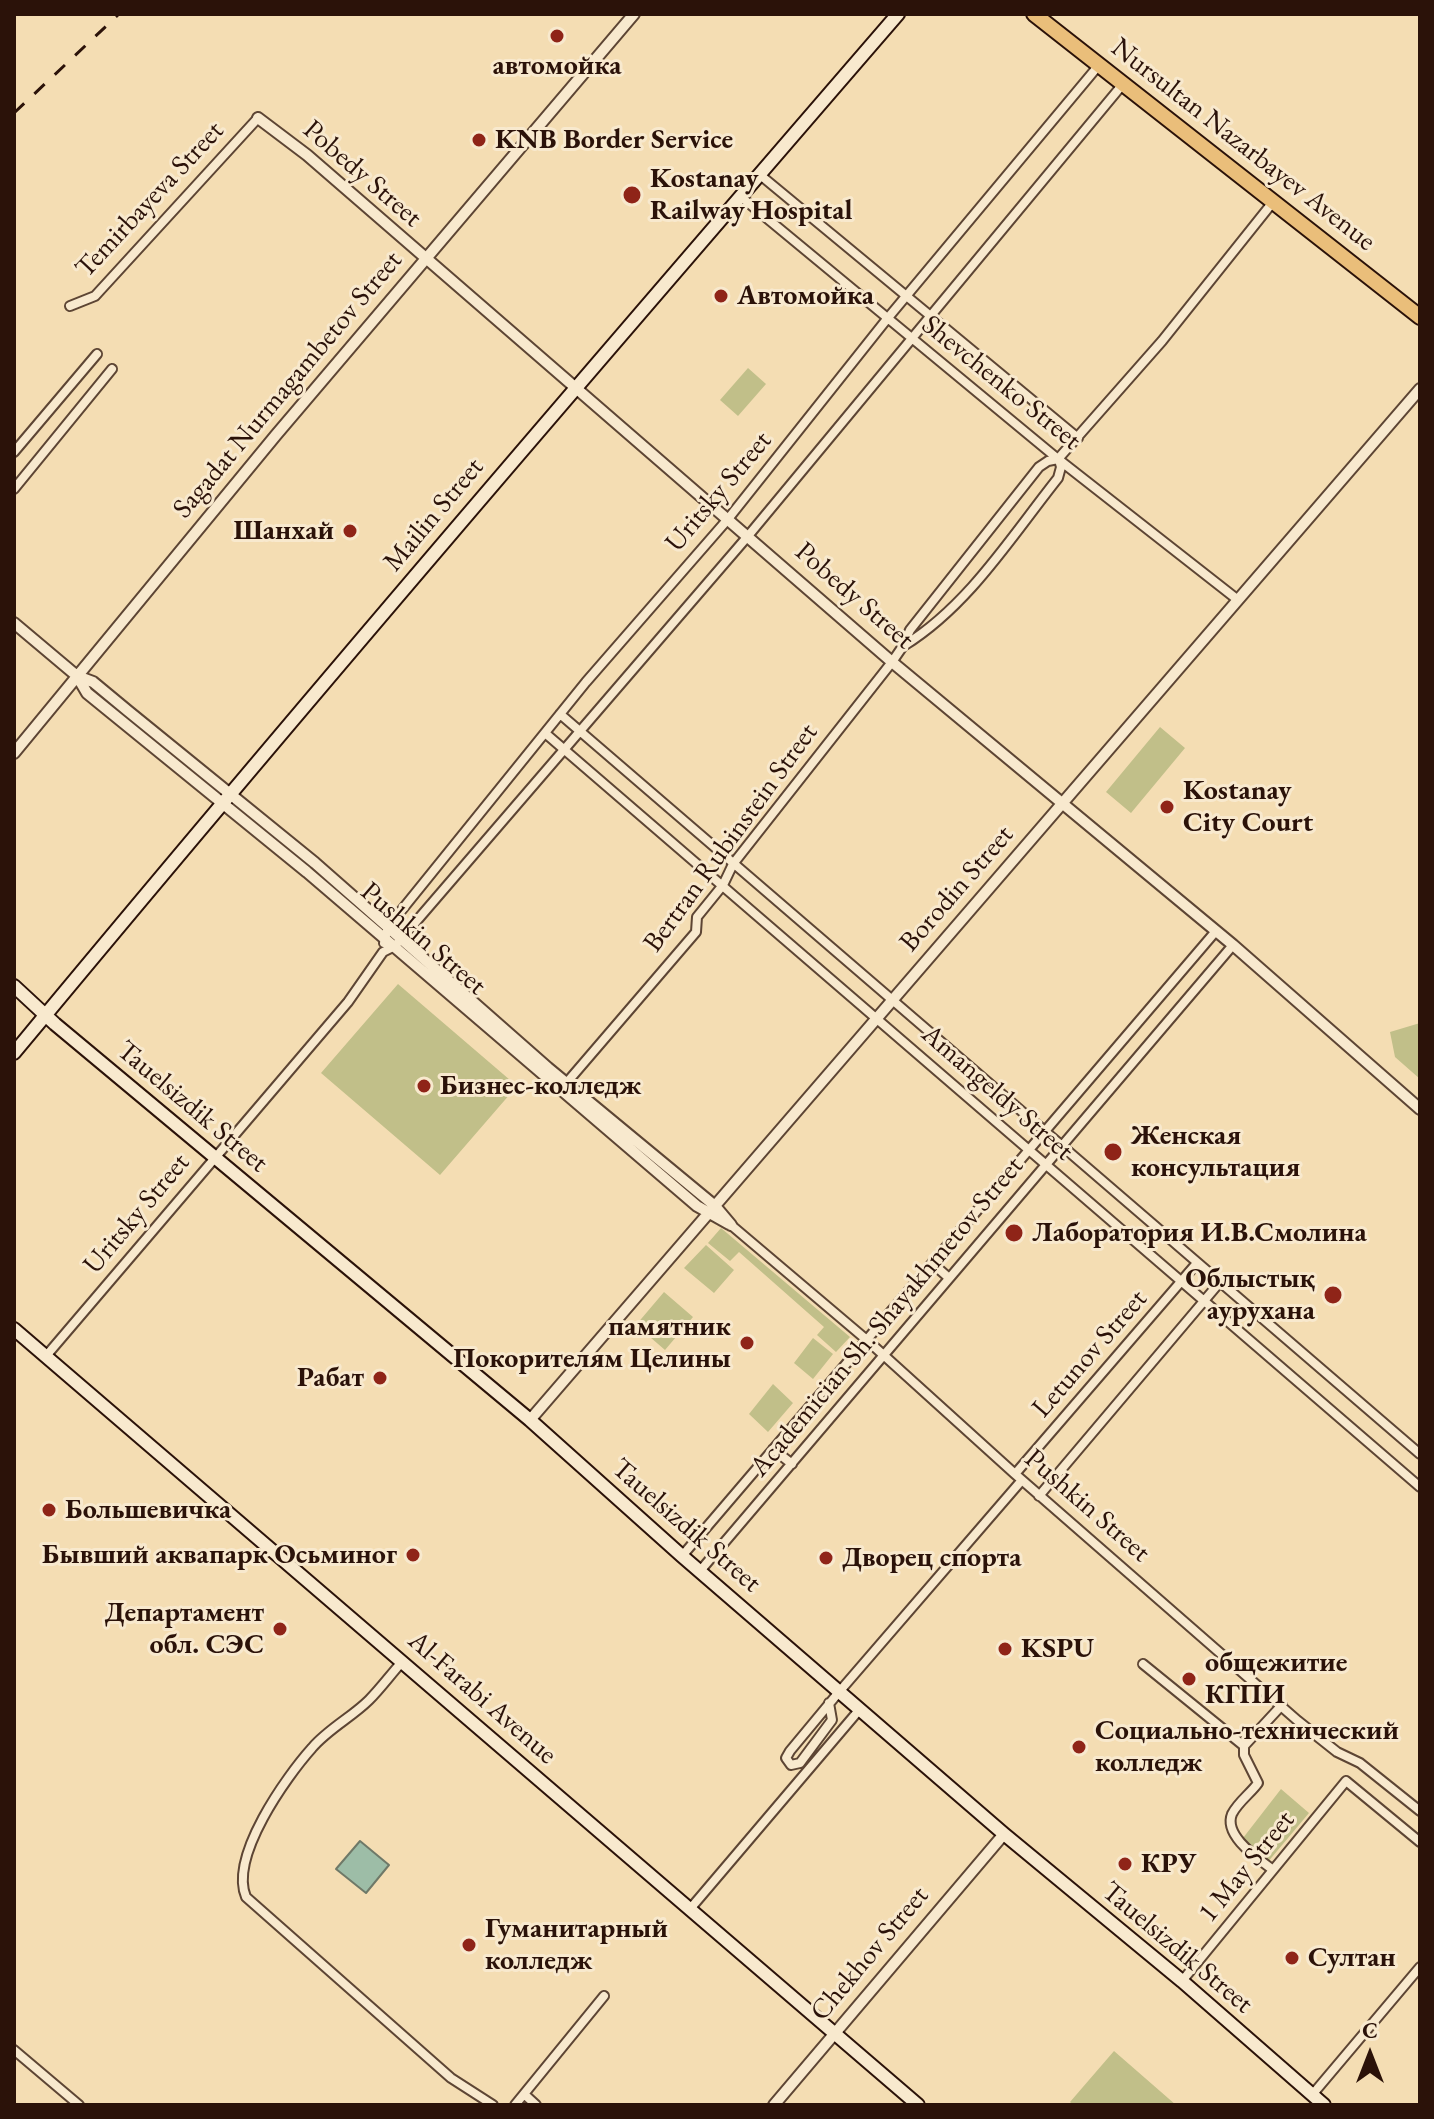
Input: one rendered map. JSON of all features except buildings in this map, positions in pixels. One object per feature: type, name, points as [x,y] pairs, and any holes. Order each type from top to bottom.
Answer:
[{"type":"main road","name":"Mailin Street","points":[[14,1053],[574,388],[898,14]]},
{"type":"main road","name":"Nursultan Nazarbayev Avenue","points":[[1034,14],[1420,317]]},
{"type":"main road","name":"Tauelsіzdіk Street","points":[[14,986],[530,1420],[839,1692],[1324,2105]]},
{"type":"main road","name":"Al-Farabi Avenue","points":[[14,1329],[918,2105]]},
{"type":"street","name":"Sagadat Nurmagambetov Street","points":[[14,753],[424,259],[634,14]]},
{"type":"street","name":"Uritsky Street","points":[[386,932],[560,714],[728,519],[887,319],[1099,65]]},
{"type":"street","name":"Uritsky Street","points":[[46,1356],[348,1002],[383,952],[399,942],[748,536],[1123,84]]},
{"type":"street","name":"Pobedy Street","points":[[258,118],[307,155],[892,662],[1233,945],[1420,1109]]},
{"type":"street","name":"Temirbayeva Street","points":[[70,306],[95,296],[258,118]]},
{"type":"street","name":"Shevchenko Street","points":[[759,174],[930,319],[1078,438]]},
{"type":"street","name":"Shevchenko Street","points":[[740,196],[1058,459],[1238,600]]},
{"type":"street","points":[[903,646],[929,630],[970,590],[1058,478],[1061,467],[1058,459],[1162,341],[1273,202]]},
{"type":"street","points":[[14,452],[97,354]]},
{"type":"street","points":[[14,489],[112,369]]},
{"type":"street","name":"Borodin Street","points":[[530,1420],[1420,389]]},
{"type":"street","name":"Bertran Rubinstein Street","points":[[563,1087],[696,932],[697,917],[723,885],[733,864],[892,662],[910,630],[1039,467],[1058,459]]},
{"type":"street","points":[[14,623],[77,676]]},
{"type":"street","name":"Pushkin Street","points":[[77,676],[399,942],[563,1087],[868,1341],[1039,1496],[1337,1752],[1360,1763],[1420,1811]]},
{"type":"street","name":"Amangeldy Street","points":[[560,714],[1420,1454]]},
{"type":"street","name":"Amangeldy Street","points":[[545,733],[1420,1487]]},
{"type":"street","name":"Academician Sh. Shayakhmetov Street","points":[[682,1556],[1216,931]]},
{"type":"street","points":[[383,952],[386,932]]},
{"type":"street","name":"Academician Sh. Shayakhmetov Street","points":[[700,1571],[1233,945]]},
{"type":"street","points":[[932,1263],[949,1278]]},
{"type":"street","name":"Letunov Street","points":[[829,1703],[832,1720],[800,1763],[791,1765],[786,1758],[790,1751],[829,1703],[1197,1263]]},
{"type":"street","name":"Letunov Street","points":[[1039,1496],[1220,1282]]},
{"type":"street","points":[[773,1449],[792,1464]]},
{"type":"street","points":[[402,1662],[370,1699],[314,1746],[279,1790],[245,1864],[242,1887],[246,1897],[451,2078],[493,2105]]},
{"type":"street","points":[[1143,1664],[1244,1746]]},
{"type":"street","points":[[1273,1870],[1237,1838],[1232,1815],[1258,1783],[1244,1755],[1244,1746],[1282,1705]]},
{"type":"street","points":[[690,1909],[860,1709]]},
{"type":"street","name":"1 May Street","points":[[1182,1981],[1346,1781],[1420,1842]]},
{"type":"street","name":"Chekhov Street","points":[[774,2105],[1004,1834]]},
{"type":"street","points":[[1312,2095],[1420,1967]]},
{"type":"street","points":[[515,2105],[604,1996]]},
{"type":"street","points":[[15,2053],[79,2105]]},
{"type":"street","points":[[524,2094],[536,2105]]},
{"type":"shaded area","points":[[748,368],[766,384],[738,416],[720,400]]},
{"type":"shaded area","points":[[1160,727],[1185,748],[1131,813],[1106,792]]},
{"type":"shaded area","points":[[398,984],[517,1086],[440,1175],[321,1073]]},
{"type":"shaded area","points":[[1420,1023],[1420,1079],[1395,1057],[1390,1032]]},
{"type":"shaded area","points":[[721,1228],[850,1337],[836,1352],[817,1335],[824,1327],[739,1252],[730,1261],[708,1243]]},
{"type":"shaded area","points":[[706,1245],[734,1270],[714,1293],[684,1268]]},
{"type":"shaded area","points":[[664,1292],[693,1317],[665,1350],[636,1325]]},
{"type":"shaded area","points":[[813,1338],[833,1354],[813,1379],[794,1363]]},
{"type":"shaded area","points":[[773,1384],[793,1403],[768,1432],[749,1414]]},
{"type":"shaded area","points":[[1281,1789],[1309,1813],[1267,1863],[1243,1838]]},
{"type":"shaded area","points":[[360,1841],[389,1865],[366,1893],[336,1869]]},
{"type":"shaded area","points":[[1114,2051],[1176,2105],[1073,2105],[1070,2102]]},
{"type":"railway","points":[[14,113],[119,14]]},
{"type":"place","name":"автомойка","points":[[557,36]]},
{"type":"place","name":"KNB Border Service","points":[[479,140]]},
{"type":"place","name":"Kostanay Railway Hospital","points":[[632,195]]},
{"type":"place","name":"Автомойка","points":[[721,296]]},
{"type":"place","name":"Шанхай","points":[[350,531]]},
{"type":"place","name":"Kostanay City Court","points":[[1167,807]]},
{"type":"place","name":"Бизнес-колледж","points":[[424,1086]]},
{"type":"place","name":"Женская консультация","points":[[1113,1152]]},
{"type":"place","name":"Лаборатория И.В.Смолина","points":[[1014,1233]]},
{"type":"place","name":"Облыстық аурухана","points":[[1333,1295]]},
{"type":"place","name":"памятник Покорителям Целины","points":[[747,1343]]},
{"type":"place","name":"Рабат","points":[[380,1378]]},
{"type":"place","name":"Большевичка","points":[[49,1510]]},
{"type":"place","name":"Бывший аквапарк Осьминог","points":[[413,1555]]},
{"type":"place","name":"Дворец спорта","points":[[826,1558]]},
{"type":"place","name":"Департамент обл. СЭС","points":[[280,1629]]},
{"type":"place","name":"KSPU","points":[[1005,1649]]},
{"type":"place","name":"общежитие КГПИ","points":[[1189,1679]]},
{"type":"place","name":"Социально-технический колледж","points":[[1079,1747]]},
{"type":"place","name":"КРУ","points":[[1125,1864]]},
{"type":"place","name":"Гуманитарный колледж","points":[[469,1945]]},
{"type":"place","name":"Султан","points":[[1292,1958]]}]
